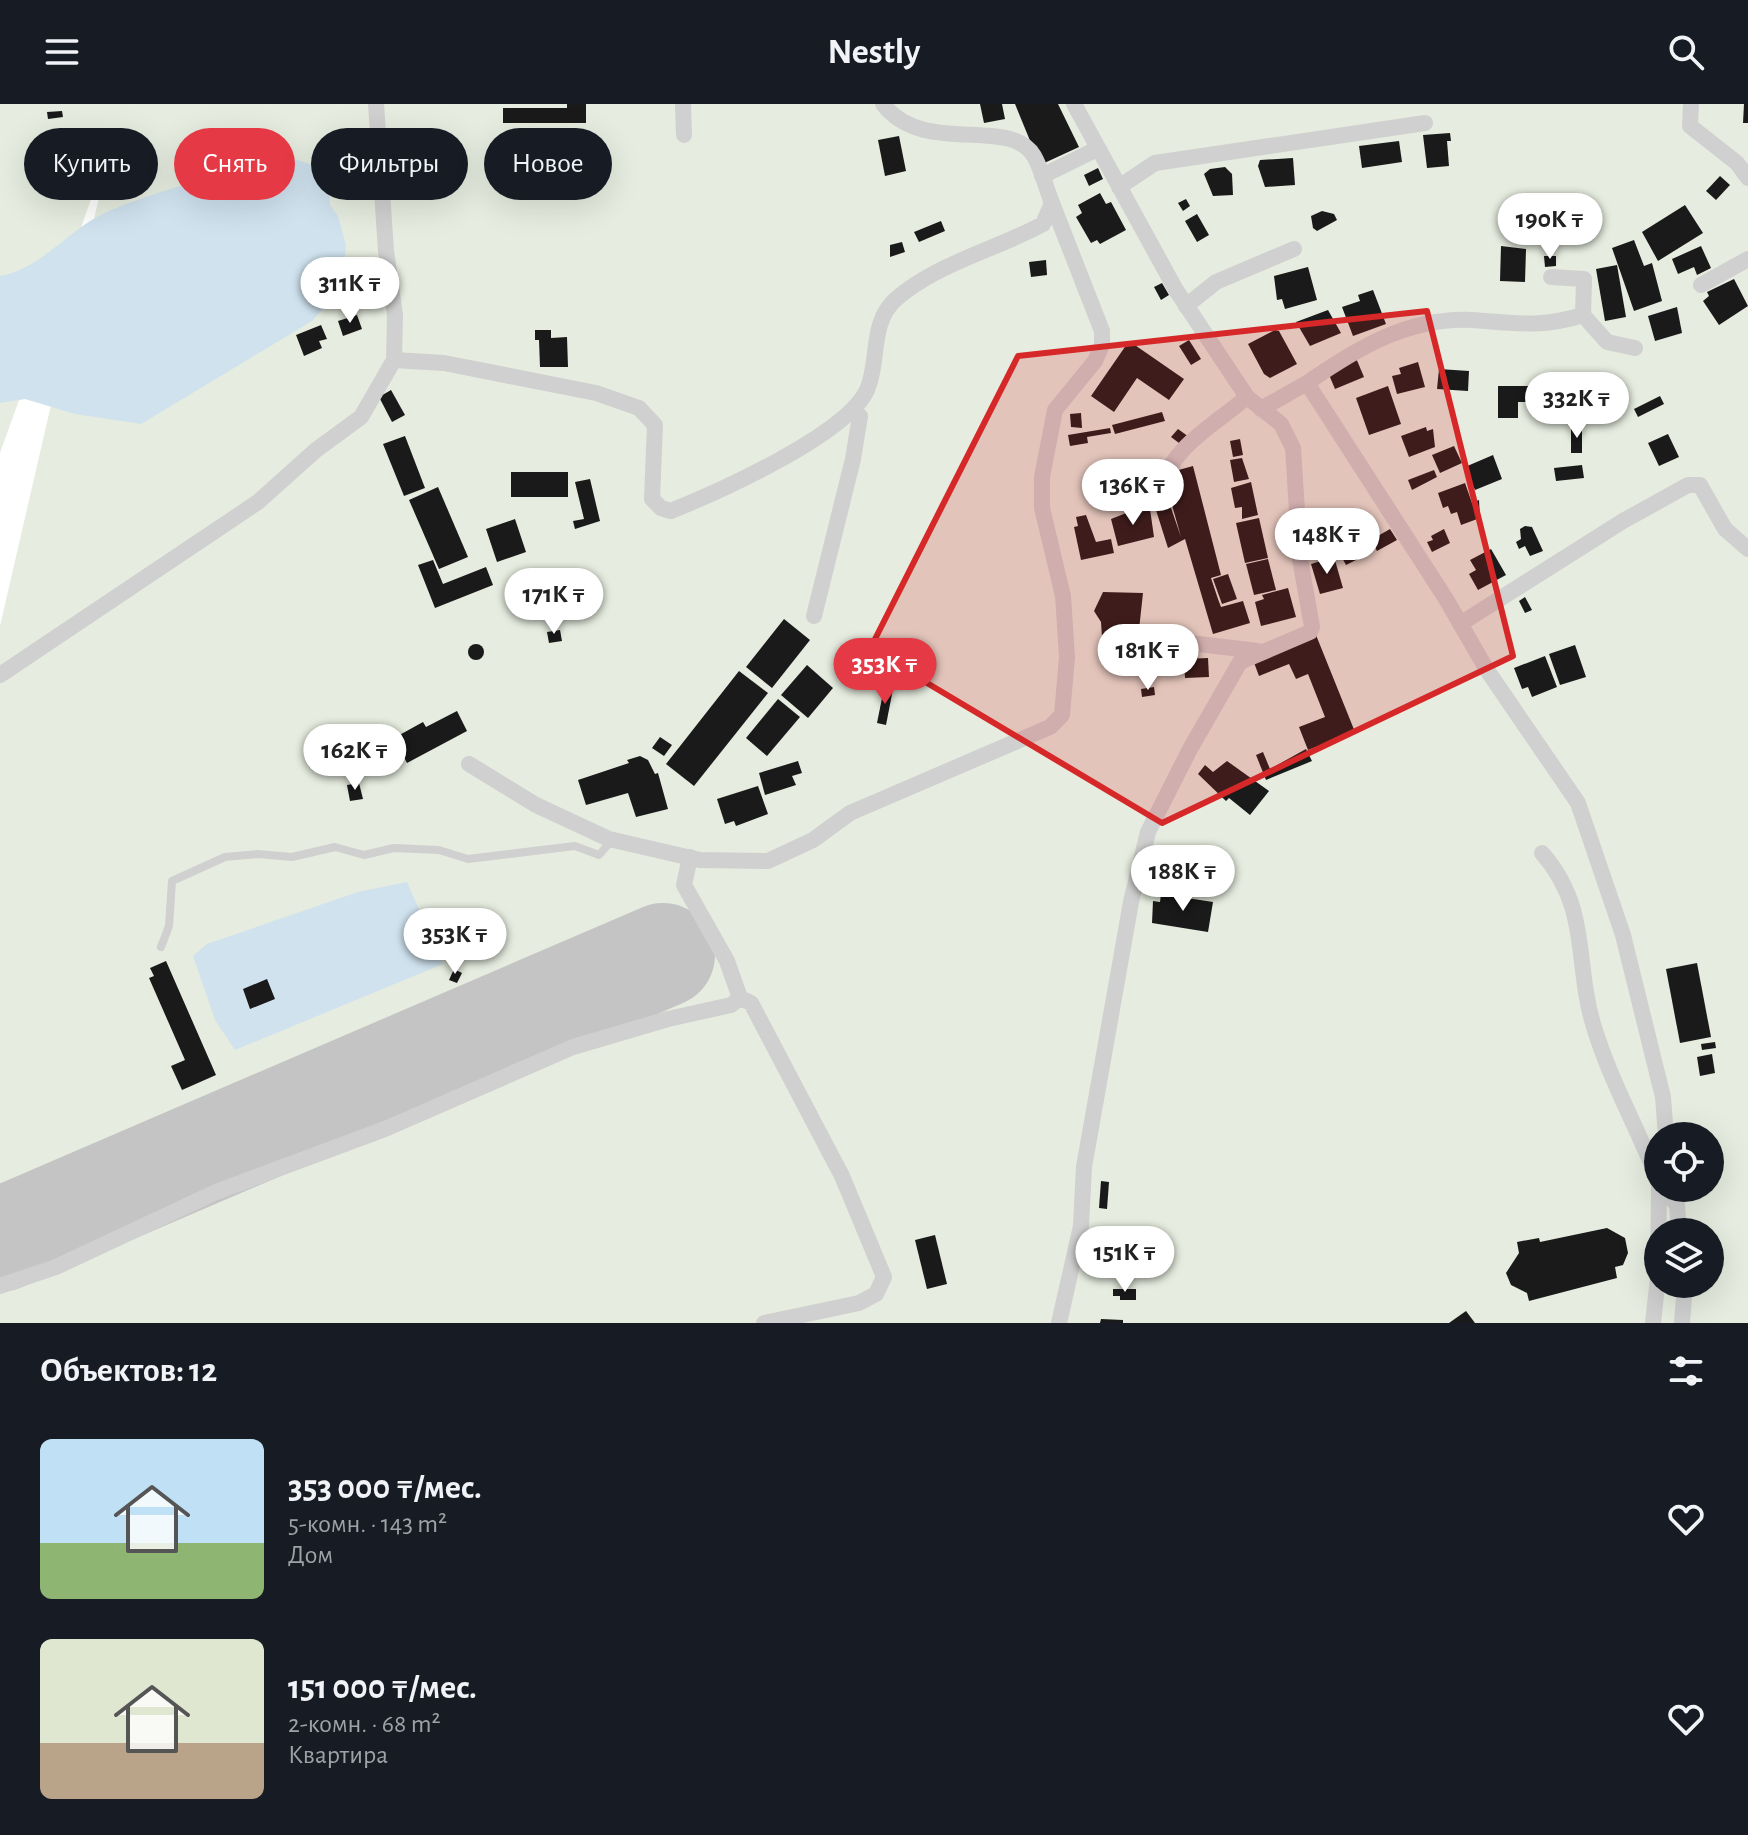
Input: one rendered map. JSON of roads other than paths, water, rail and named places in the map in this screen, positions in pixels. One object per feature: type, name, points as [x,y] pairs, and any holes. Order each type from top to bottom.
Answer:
[{"type":"street","points":[[0,675],[258,502],[316,450],[361,417],[394,360],[395,315],[386,251],[376,104]]},
{"type":"street","points":[[683,104],[684,135]]},
{"type":"street","points":[[469,764],[536,805],[612,840],[722,862],[768,861],[813,840],[850,813],[1035,734],[1050,727],[1062,715],[1067,657],[1063,596],[1042,508],[1042,477],[1055,410],[1095,361],[1102,345],[1096,309],[1034,155],[1022,144],[1002,137],[920,132],[898,121],[883,104]]},
{"type":"street","points":[[1059,1323],[1081,1226],[1084,1167],[1131,902],[1148,832],[1217,698],[1240,662],[1258,651],[1310,632],[1312,627],[1300,559],[1293,448],[1281,424],[1247,397],[1186,306],[1074,104]]},
{"type":"street","points":[[1691,104],[1690,126],[1737,163],[1748,178]]},
{"type":"street","points":[[1119,187],[1155,163],[1425,123]]},
{"type":"street","points":[[1042,176],[1097,149]]},
{"type":"street","points":[[394,360],[444,363],[596,393],[639,408],[655,425],[652,499],[661,508],[671,511],[825,433],[853,410],[866,392],[873,373],[878,326],[896,298],[965,257],[1043,224],[1052,203]]},
{"type":"street","points":[[1186,306],[1216,282],[1294,249]]},
{"type":"street","points":[[1701,285],[1748,259]]},
{"type":"street","points":[[1551,277],[1584,279],[1583,315],[1607,342],[1635,348]]},
{"type":"street","points":[[1261,409],[1391,333],[1433,322],[1472,320],[1508,326],[1561,322],[1583,315]]},
{"type":"street","points":[[1307,383],[1578,803],[1623,935],[1663,1097],[1665,1122]]},
{"type":"street","points":[[1156,494],[1166,469],[1194,435],[1247,397]]},
{"type":"street","points":[[814,616],[859,429],[860,416],[853,410]]},
{"type":"street","points":[[1460,624],[1688,485],[1700,485],[1725,529],[1748,549]]},
{"type":"street","points":[[1174,637],[1190,643],[1258,651]]},
{"type":"street","points":[[1542,853],[1578,917],[1593,1024],[1644,1146]]},
{"type":"street","points":[[690,857],[684,885],[727,961],[740,998],[751,1003],[803,1099],[842,1176],[884,1277],[876,1294],[859,1303],[764,1323]]},
{"type":"street","points":[[0,1286],[56,1267],[216,1192],[385,1129],[573,1047],[668,1019],[731,1005],[740,998]]},
{"type":"street","points":[[1653,1323],[1661,1202]]},
{"type":"street","points":[[1674,1202],[1677,1205]]},
{"type":"street","points":[[1676,1202],[1678,1218]]},
{"type":"street","points":[[1682,1323],[1684,1298]]},
{"type":"lane","points":[[161,947],[169,926],[172,881],[225,857],[258,854],[292,857],[335,847],[364,855],[394,848],[439,850],[468,859],[575,846],[599,855],[612,840]]},
{"type":"water","points":[[295,159],[311,165],[311,200],[330,200],[346,245],[342,287],[312,321],[141,424],[75,414],[25,399],[0,403],[0,276],[15,272],[43,257],[95,218],[138,200],[158,200],[158,193],[174,188],[174,200],[295,200]]},
{"type":"water","points":[[407,882],[443,964],[235,1050],[215,1020],[193,956],[207,944],[358,892]]},
{"type":"water","points":[[177,1114],[182,1117],[185,1131],[182,1134],[121,1151],[114,1137],[122,1131]]}]
